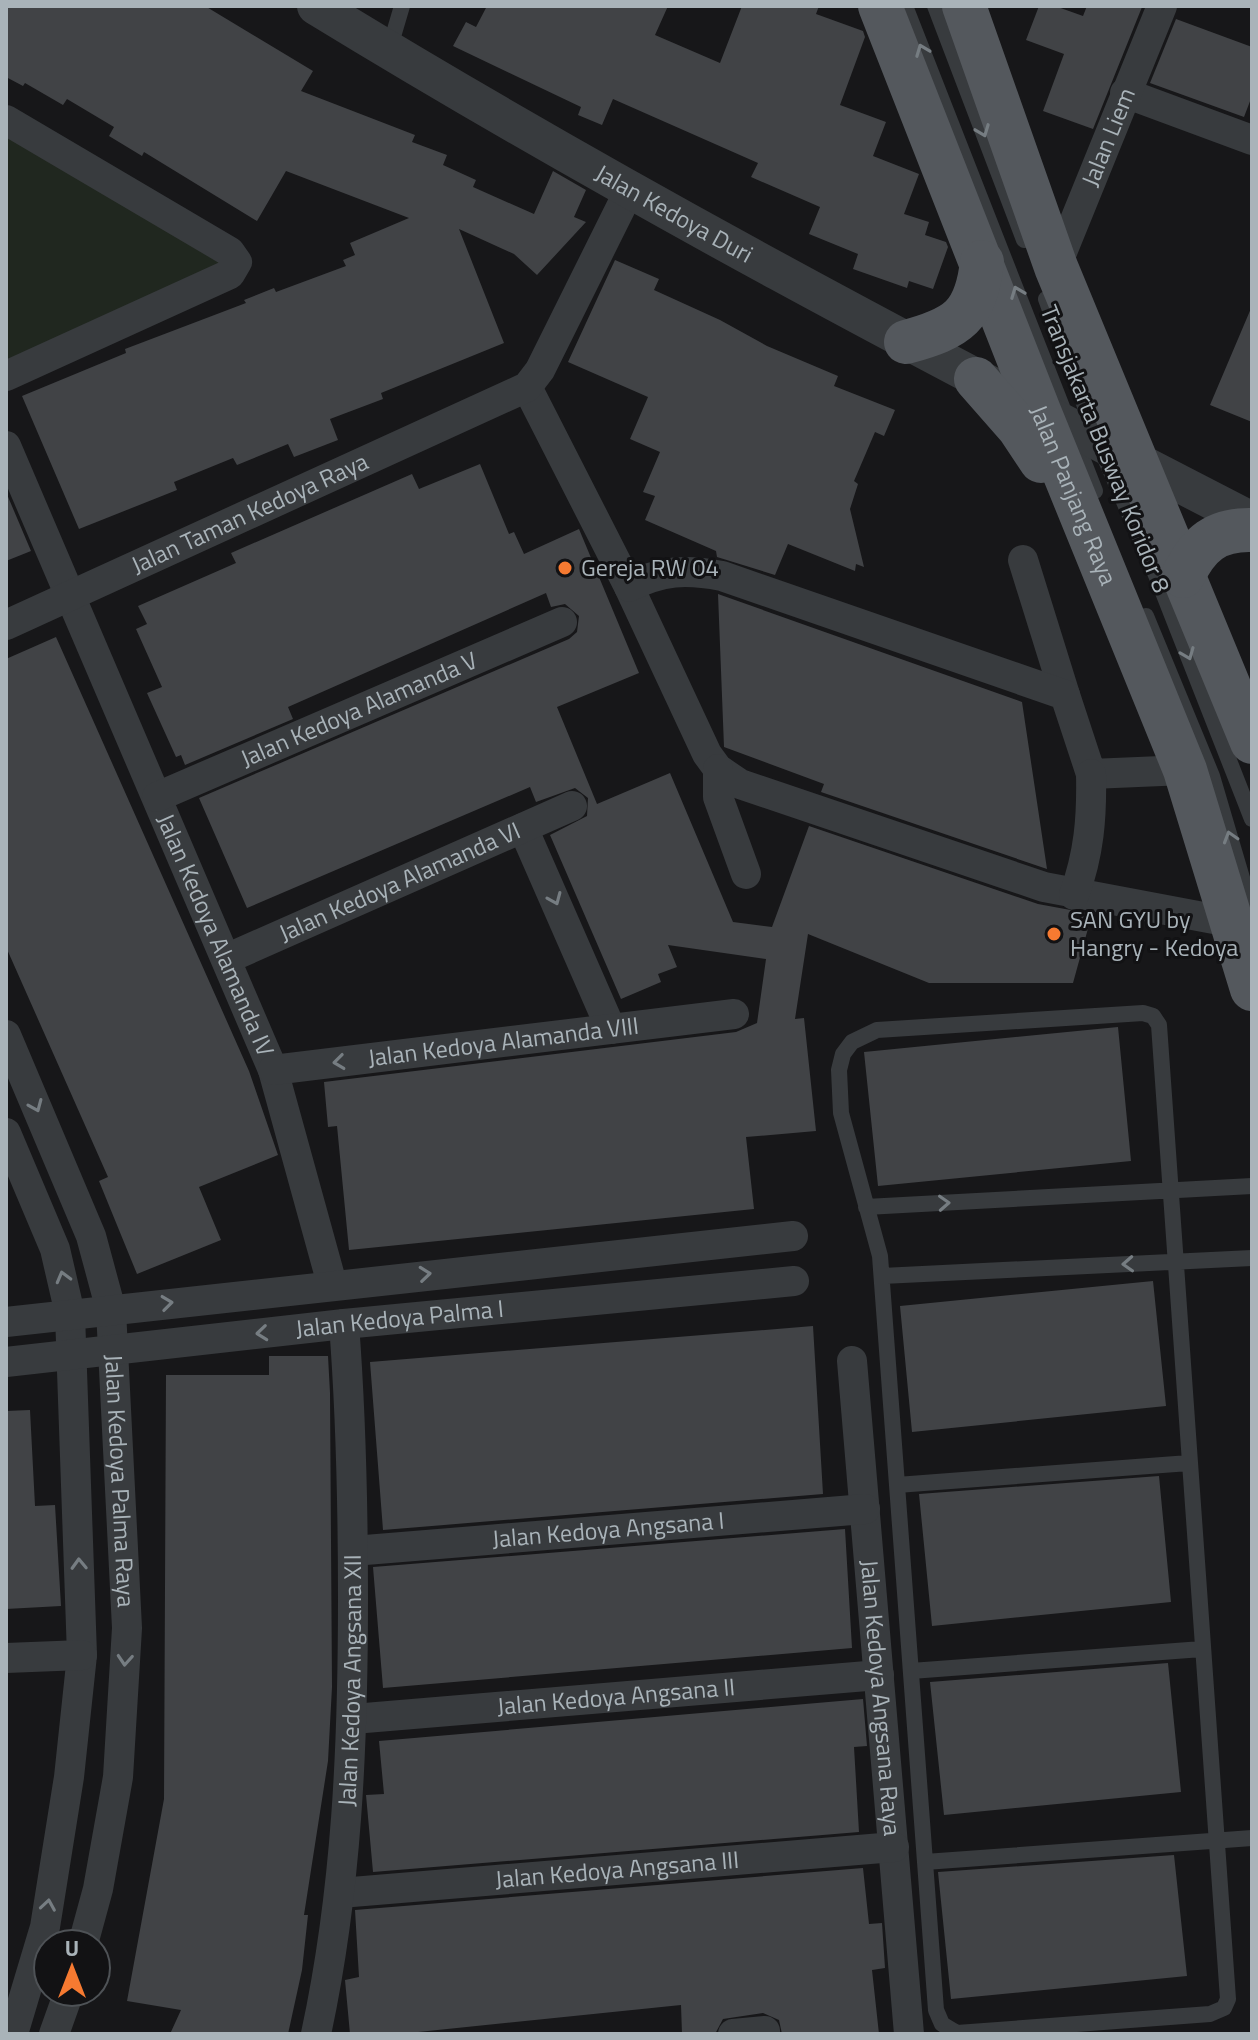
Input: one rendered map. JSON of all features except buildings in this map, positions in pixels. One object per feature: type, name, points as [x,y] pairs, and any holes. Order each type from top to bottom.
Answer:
[{"type":"main road","name":"Jalan Panjang Raya","points":[[880,6],[982,262],[1085,435],[1183,576],[1252,742]]},
{"type":"main road","name":"Jalan Panjang Raya","points":[[964,6],[1043,272],[1085,435],[1098,525],[1185,770],[1243,918],[1252,989]]},
{"type":"main road","points":[[906,342],[935,334],[963,318],[979,288],[982,262]]},
{"type":"main road","points":[[976,379],[1098,525]]},
{"type":"main road","points":[[1183,576],[1191,560],[1213,536],[1252,530]]},
{"type":"street","name":"Jalan Kedoya Duri","points":[[316,6],[388,52],[629,191],[906,342],[1252,521]]},
{"type":"street","name":"Jalan Liem","points":[[1043,272],[1162,6]]},
{"type":"street","points":[[1125,93],[1252,140]]},
{"type":"street","points":[[6,120],[230,252],[237,262],[230,274],[6,376]]},
{"type":"street","points":[[629,191],[540,370],[527,387],[629,587],[707,754],[718,769],[740,784],[1074,895],[1243,918]]},
{"type":"street","name":"Jalan Taman Kedoya Raya","points":[[6,625],[527,387]]},
{"type":"street","name":"Jalan Kedoya Alamanda IV","points":[[6,446],[273,1070],[332,1284]]},
{"type":"street","points":[[1023,560],[1091,774],[1092,825],[1087,859],[1074,895]]},
{"type":"street","points":[[629,587],[654,574],[686,569],[722,576],[1065,695]]},
{"type":"street","name":"Jalan Kedoya Alamanda V","points":[[157,797],[562,622]]},
{"type":"street","points":[[718,769],[718,797],[746,874]]},
{"type":"street","points":[[1091,774],[1185,770]]},
{"type":"street","name":"Jalan Kedoya Alamanda VI","points":[[226,959],[572,806]]},
{"type":"street","points":[[523,828],[611,1029]]},
{"type":"street","name":"Jalan Kedoya Alamanda VIII","points":[[273,1070],[734,1014]]},
{"type":"street","name":"Jalan Kedoya Palma Raya","points":[[6,1035],[91,1236],[111,1310],[127,1628],[118,1777],[98,1889],[87,1928]]},
{"type":"street","name":"Jalan Kedoya Palma Raya","points":[[6,1133],[55,1249],[70,1314],[82,1655],[69,1777],[45,1927],[13,2034]]},
{"type":"street","name":"Jalan Kedoya Palma I","points":[[6,1322],[793,1236]]},
{"type":"street","points":[[559,1260],[562,1304]]},
{"type":"street","name":"Jalan Kedoya Palma I","points":[[6,1362],[344,1324],[794,1281]]},
{"type":"street","name":"Jalan Kedoya Angsana XII","points":[[316,2034],[340,1893],[353,1719],[353,1551],[344,1324]]},
{"type":"street","name":"Jalan Kedoya Angsana Raya","points":[[852,1361],[909,2034]]},
{"type":"street","name":"Jalan Kedoya Angsana I","points":[[353,1551],[865,1509]]},
{"type":"street","points":[[6,1658],[82,1655]]},
{"type":"street","name":"Jalan Kedoya Angsana II","points":[[353,1719],[879,1675]]},
{"type":"street","name":"Jalan Kedoya Angsana III","points":[[340,1893],[894,1847]]},
{"type":"street","points":[[54,2034],[63,2008]]},
{"type":"street","points":[[733,2034],[765,2031]]},
{"type":"lane","points":[[388,52],[402,6]]},
{"type":"lane","name":"Transjakarta Busway Koridor 8","points":[[905,6],[1085,435],[1159,582],[1252,819]]},
{"type":"lane","points":[[935,6],[1043,272]]},
{"type":"lane","name":"Transjakarta Busway Koridor 8","points":[[1142,605],[1212,776],[1243,918]]},
{"type":"lane","points":[[1143,1013],[1153,1016],[1159,1025],[1228,1999],[1218,2012],[957,2033],[949,2030],[936,2010],[882,1276],[866,1207],[841,1113],[839,1070],[843,1054],[852,1042],[877,1030],[1143,1013]]},
{"type":"lane","points":[[866,1207],[1252,1186]]},
{"type":"lane","points":[[882,1276],[1252,1258]]},
{"type":"lane","points":[[897,1485],[1189,1463]]},
{"type":"lane","points":[[911,1671],[1202,1649]]},
{"type":"lane","points":[[925,1862],[1252,1838]]},
{"type":"shaded area","points":[[6,117],[244,260],[9,366],[6,359]]},
{"type":"place","name":"Gereja RW 04","points":[[565,568]]},
{"type":"place","name":"SAN GYU by Hangry - Kedoya","points":[[1054,934]]}]
